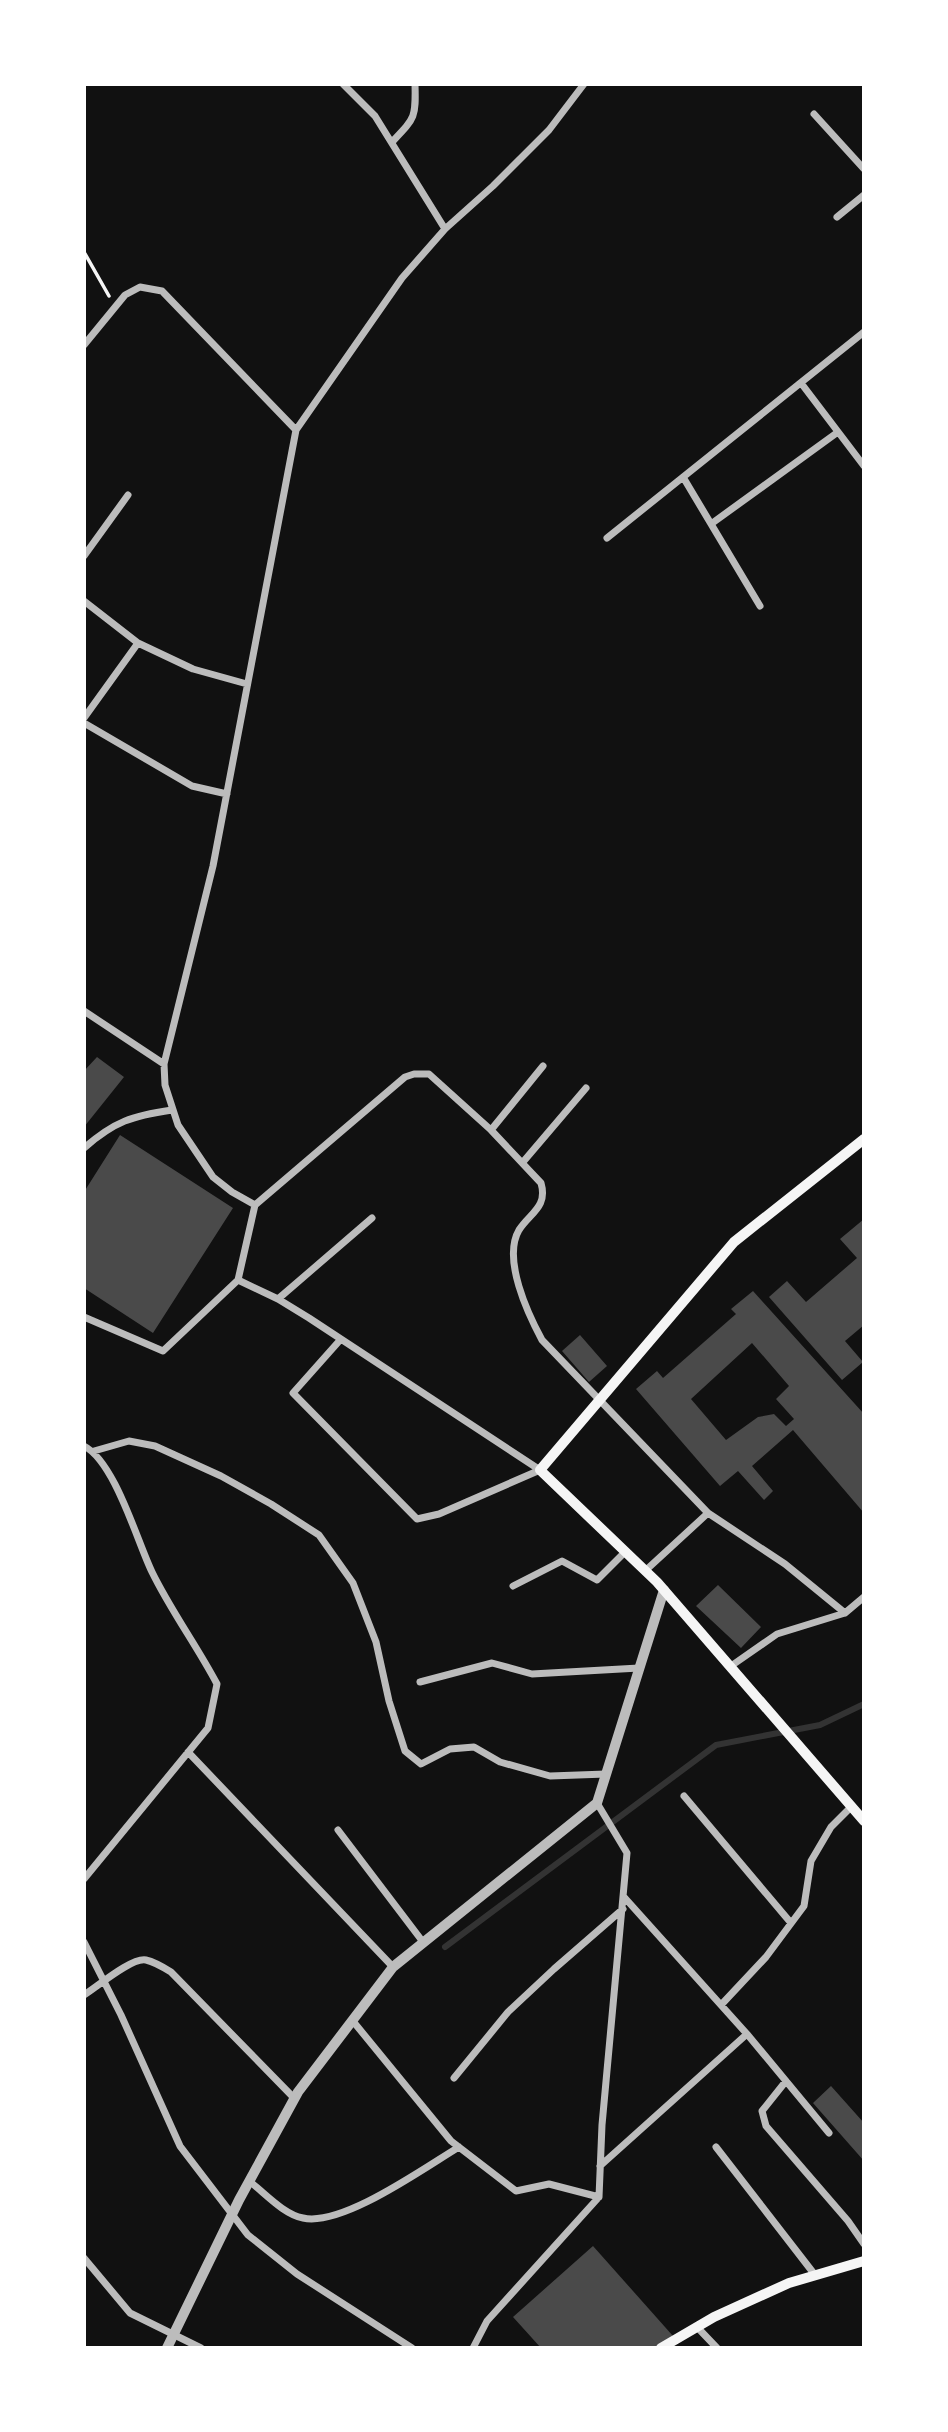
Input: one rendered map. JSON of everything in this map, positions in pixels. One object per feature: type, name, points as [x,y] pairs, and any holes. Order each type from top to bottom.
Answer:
[{"type":"main road","points":[[864,1139],[734,1242],[540,1470],[664,1590],[864,1821]]},
{"type":"main road","points":[[661,2348],[697,2327],[789,2283],[864,2261]]},
{"type":"street","points":[[343,84],[375,116],[445,229]]},
{"type":"street","points":[[392,142],[413,120],[415,84]]},
{"type":"street","points":[[255,1205],[213,1177],[178,1125],[165,1085],[164,1064],[213,866],[296,430],[402,278],[445,229],[549,130],[584,84]]},
{"type":"street","points":[[814,114],[864,169]]},
{"type":"street","points":[[837,217],[864,195]]},
{"type":"street","points":[[84,345],[125,295],[141,287],[162,291],[296,430]]},
{"type":"street","points":[[607,538],[864,332]]},
{"type":"street","points":[[801,383],[864,466]]},
{"type":"street","points":[[711,524],[838,432]]},
{"type":"street","points":[[683,477],[760,606]]},
{"type":"street","points":[[84,556],[128,495]]},
{"type":"street","points":[[84,601],[138,643],[193,669],[247,684]]},
{"type":"street","points":[[138,643],[84,720],[192,786],[226,794]]},
{"type":"street","points":[[84,1011],[164,1064]]},
{"type":"street","points":[[491,1130],[543,1066]]},
{"type":"street","points":[[84,1317],[163,1351],[238,1280],[255,1205],[405,1077],[429,1074],[491,1130],[541,1184],[541,1206],[519,1231],[515,1243],[515,1272],[528,1315],[542,1340],[708,1513],[785,1564],[845,1613]]},
{"type":"street","points":[[523,1162],[586,1088]]},
{"type":"street","points":[[84,1148],[104,1131],[134,1116],[172,1110]]},
{"type":"street","points":[[278,1298],[372,1218]]},
{"type":"street","points":[[238,1280],[278,1298],[540,1470]]},
{"type":"street","points":[[341,1339],[293,1393],[417,1519],[439,1514],[540,1470]]},
{"type":"street","points":[[94,1451],[128,1441],[155,1446],[221,1476],[319,1535],[353,1583],[376,1642],[389,1701],[405,1751],[421,1764],[450,1749],[474,1747],[500,1762],[550,1776],[606,1774]]},
{"type":"street","points":[[84,1446],[94,1451],[126,1505],[151,1570],[180,1625],[201,1653],[218,1684],[208,1728],[84,1879]]},
{"type":"street","points":[[645,1571],[708,1513]]},
{"type":"street","points":[[513,1586],[562,1561],[597,1580],[625,1552]]},
{"type":"street","points":[[167,2348],[232,2214],[295,2099],[393,1967],[597,1803],[664,1590]]},
{"type":"street","points":[[731,1667],[777,1634],[845,1613],[864,1597]]},
{"type":"street","points":[[420,1682],[492,1663],[532,1674],[639,1668]]},
{"type":"street","points":[[188,1752],[393,1967]]},
{"type":"street","points":[[684,1796],[792,1923]]},
{"type":"street","points":[[472,2348],[487,2321],[599,2197],[627,1853],[597,1803]]},
{"type":"street","points":[[721,2005],[766,1957],[804,1906],[811,1861],[831,1827],[852,1807]]},
{"type":"street","points":[[338,1830],[423,1942]]},
{"type":"street","points":[[624,1897],[747,2034],[829,2133]]},
{"type":"street","points":[[454,2078],[508,2012],[623,1909]]},
{"type":"street","points":[[84,1942],[180,2146],[248,2235],[297,2274],[412,2348]]},
{"type":"street","points":[[84,1996],[132,1963],[143,1959],[171,1972],[295,2099]]},
{"type":"street","points":[[352,2020],[451,2141],[516,2191],[549,2184],[599,2197]]},
{"type":"street","points":[[600,2166],[747,2034]]},
{"type":"street","points":[[786,2081],[762,2111],[766,2126],[849,2221],[864,2244]]},
{"type":"street","points":[[249,2181],[284,2209],[302,2218],[323,2219],[349,2212],[459,2147]]},
{"type":"street","points":[[716,2147],[815,2275]]},
{"type":"street","points":[[84,2258],[130,2313],[201,2348]]},
{"type":"street","points":[[697,2327],[717,2348]]},
{"type":"path","points":[[84,252],[116,306]]},
{"type":"building","points":[[97,1057],[124,1077],[84,1127],[84,1071]]},
{"type":"building","points":[[120,1135],[233,1208],[153,1333],[84,1288],[84,1192]]},
{"type":"building","points":[[864,1219],[864,1325],[845,1341],[863,1362],[842,1380],[769,1297],[787,1281],[806,1302],[857,1258],[840,1239]]},
{"type":"building","points":[[753,1291],[864,1414],[864,1513],[793,1430],[752,1466],[773,1491],[764,1500],[738,1471],[720,1486],[636,1389],[657,1371],[663,1378],[736,1314],[731,1309]],"holes":[[[752,1343],[789,1386],[776,1399],[794,1419],[786,1426],[774,1414],[758,1417],[726,1440],[691,1399]]]},
{"type":"building","points":[[580,1335],[607,1366],[589,1382],[562,1351]]},
{"type":"building","points":[[718,1585],[761,1627],[741,1648],[696,1606]]},
{"type":"building","points":[[831,2086],[864,2123],[864,2161],[813,2103]]},
{"type":"building","points":[[593,2246],[673,2336],[659,2348],[541,2348],[513,2317]]},
{"type":"waterway","points":[[445,1947],[716,1745],[820,1725],[864,1704]]}]
